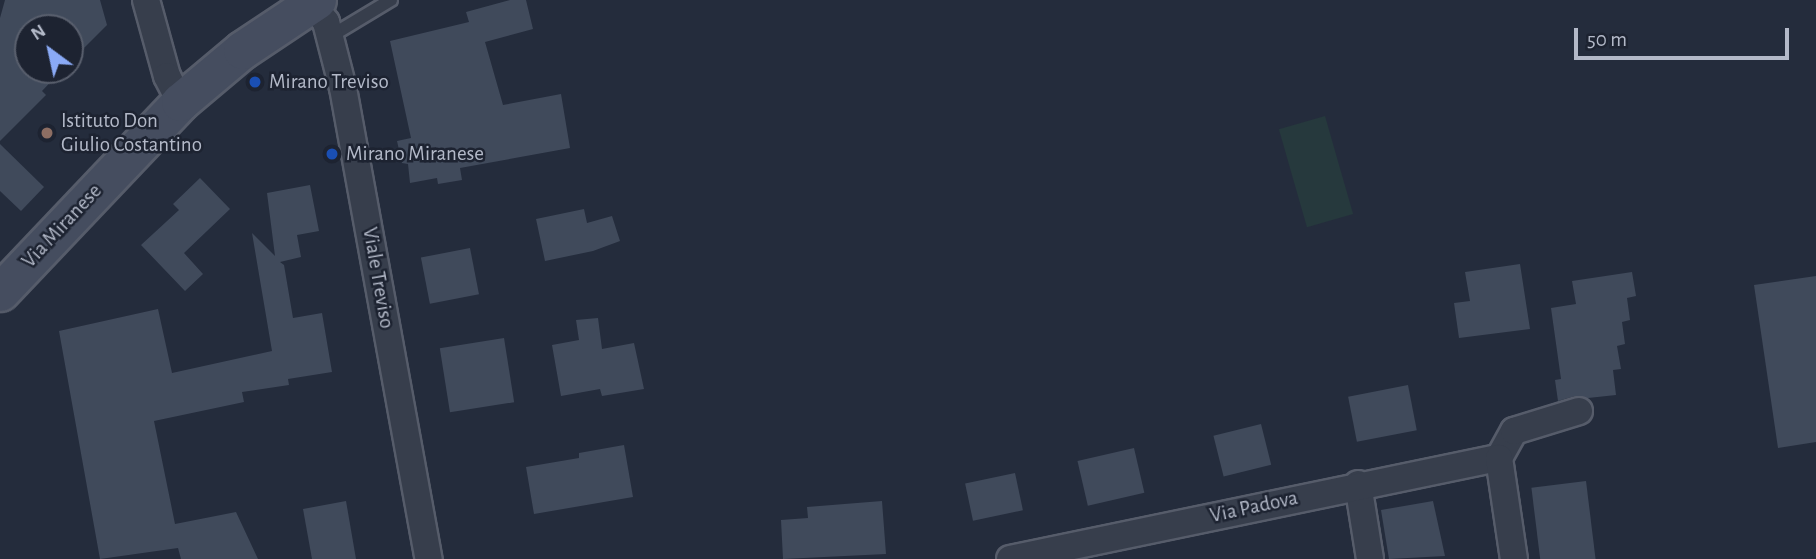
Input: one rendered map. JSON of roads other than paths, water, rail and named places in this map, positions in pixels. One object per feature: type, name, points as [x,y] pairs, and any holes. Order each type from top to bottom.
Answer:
[{"type":"main road","name":"Via Miranese","points":[[0,292],[180,102],[242,50],[314,1]]},
{"type":"street","points":[[146,0],[167,76],[180,102]]},
{"type":"street","name":"Viale Treviso","points":[[314,1],[331,36],[429,559]]},
{"type":"street","points":[[1514,559],[1499,457],[1514,431],[1579,411]]},
{"type":"street","name":"Via Padova","points":[[1010,559],[1358,484],[1499,457]]},
{"type":"street","points":[[1358,484],[1370,559]]},
{"type":"lane","points":[[331,36],[391,0]]},
{"type":"place","name":"Mirano Treviso","points":[[255,82]]},
{"type":"place","name":"Istituto Don Giulio Costantino","points":[[47,133]]},
{"type":"place","name":"Mirano Miranese","points":[[332,154]]}]
